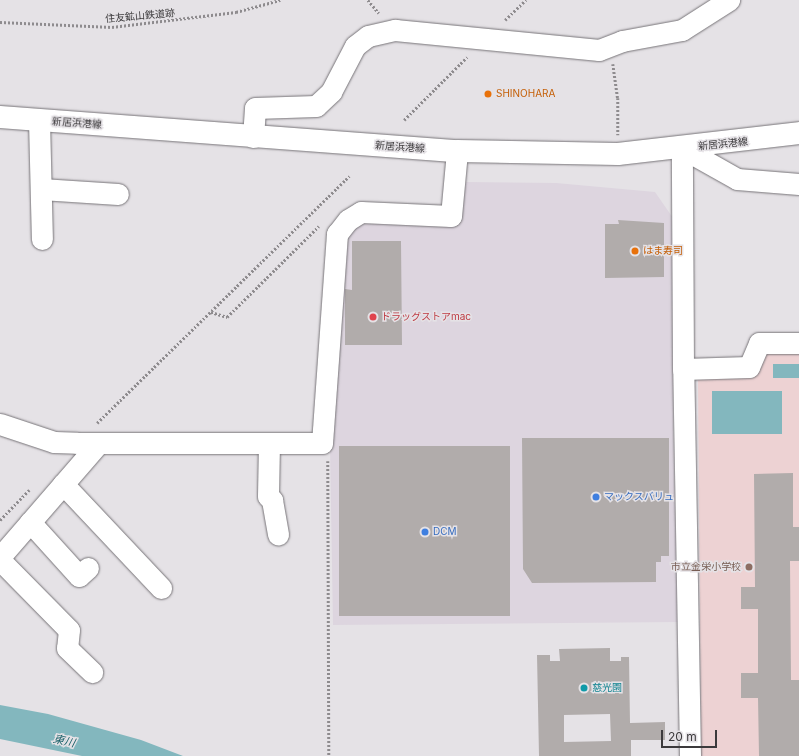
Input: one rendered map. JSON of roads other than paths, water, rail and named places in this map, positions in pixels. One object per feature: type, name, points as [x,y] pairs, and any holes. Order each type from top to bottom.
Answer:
[{"type":"main road","name":"新居浜港線","points":[[0,117],[457,151],[618,154],[682,148],[799,133]]},
{"type":"street","points":[[253,136],[255,108],[316,106],[331,92],[355,46],[368,36],[395,30],[484,40],[599,50],[622,41],[682,30],[729,0]]},
{"type":"street","points":[[39,120],[42,240]]},
{"type":"street","points":[[690,756],[683,369],[682,148],[737,178],[799,184]]},
{"type":"street","points":[[0,424],[54,442],[98,444],[322,443],[337,234],[348,220],[361,212],[451,216],[457,151]]},
{"type":"street","points":[[41,189],[118,194]]},
{"type":"street","points":[[683,369],[749,367],[759,343],[799,343]]},
{"type":"street","points":[[268,443],[268,496],[272,500],[278,534]]},
{"type":"street","points":[[92,672],[67,648],[69,630],[1,563],[30,522],[98,444]]},
{"type":"street","points":[[63,484],[161,588]]},
{"type":"street","points":[[30,522],[79,576]]},
{"type":"water","points":[[773,364],[799,364],[799,378],[773,378]]},
{"type":"water","points":[[712,391],[782,391],[782,434],[712,434]]},
{"type":"water","name":"東川","points":[[0,705],[48,714],[141,740],[183,756],[82,756],[0,739]]},
{"type":"place","name":"SHINOHARA","points":[[488,94]]},
{"type":"place","name":"はま寿司","points":[[635,251]]},
{"type":"place","name":"ドラッグストアmac","points":[[373,317]]},
{"type":"place","name":"マックスバリュ","points":[[596,497]]},
{"type":"place","name":"DCM","points":[[425,532]]},
{"type":"place","name":"市立金栄小学校","points":[[749,567]]},
{"type":"place","name":"慈光園","points":[[584,688]]}]
